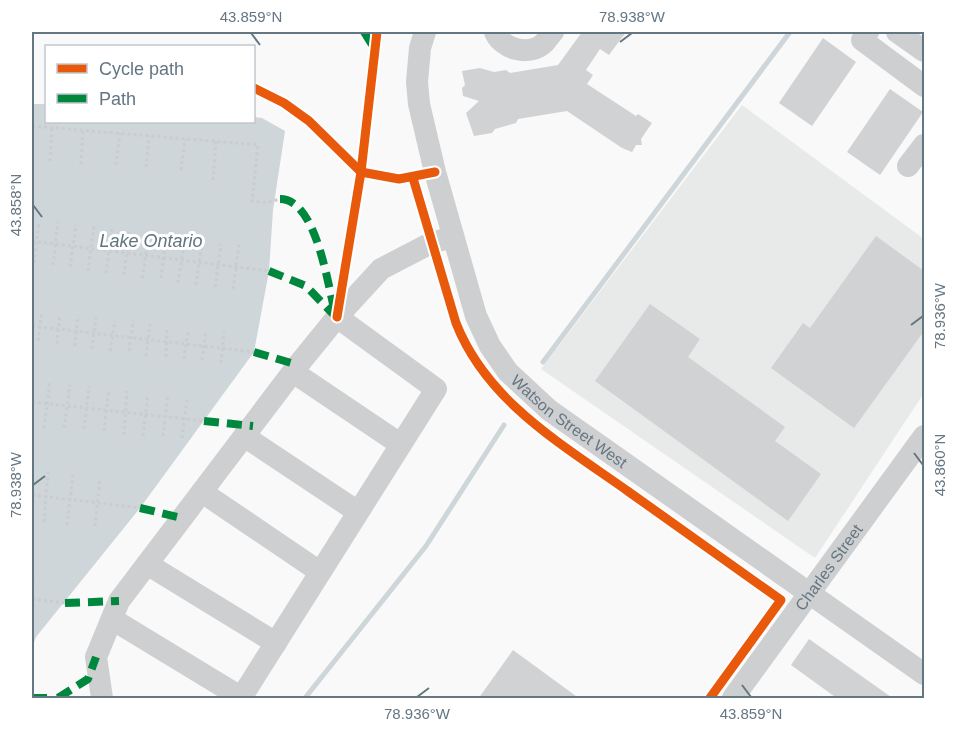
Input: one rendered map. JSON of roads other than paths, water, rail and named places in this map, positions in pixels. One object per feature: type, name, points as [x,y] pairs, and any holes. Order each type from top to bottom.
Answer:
[{"type":"street","name":"Watson Street West","points":[[425,32],[420,48],[417,82],[419,104],[476,316],[490,346],[508,372],[549,410],[924,674]]},
{"type":"street","points":[[495,32],[504,45],[513,49],[530,49],[543,45],[553,32]]},
{"type":"street","points":[[868,32],[862,40],[924,86]]},
{"type":"street","points":[[897,32],[924,51]]},
{"type":"street","points":[[908,166],[924,145]]},
{"type":"street","points":[[102,699],[96,657],[119,601],[244,436],[337,317],[381,269],[431,243],[453,237]]},
{"type":"street","points":[[112,619],[242,698],[436,389],[337,317]]},
{"type":"street","points":[[293,372],[400,444]]},
{"type":"street","points":[[244,436],[358,512]]},
{"type":"street","name":"Charles Street","points":[[732,699],[811,594],[924,436]]},
{"type":"street","points":[[202,492],[320,572]]},
{"type":"street","points":[[147,564],[276,643]]},
{"type":"water","name":"Lake Ontario","points":[[32,104],[45,104],[45,123],[255,123],[255,117],[262,118],[285,131],[273,210],[269,271],[254,352],[140,508],[36,637],[32,648]]},
{"type":"waterway","points":[[543,362],[790,32]]},
{"type":"waterway","points":[[305,698],[426,546],[504,425]]}]
